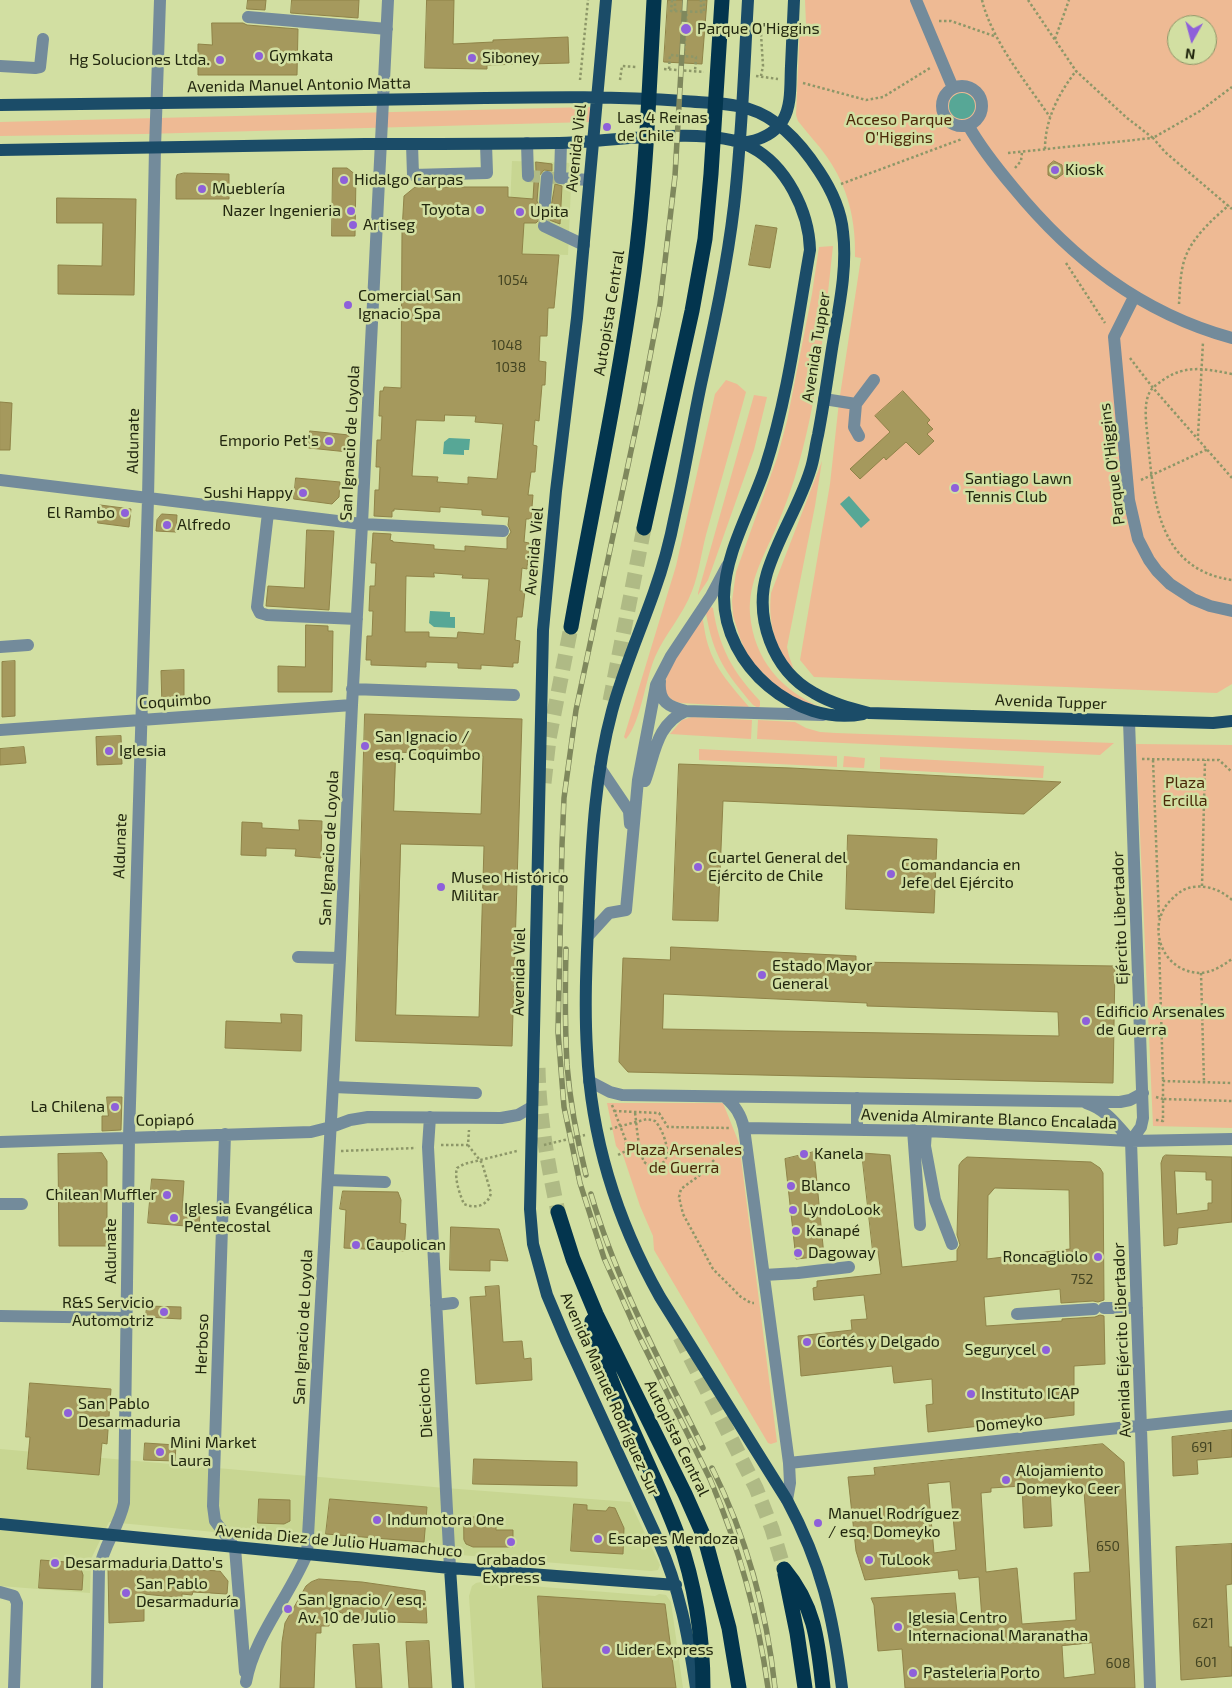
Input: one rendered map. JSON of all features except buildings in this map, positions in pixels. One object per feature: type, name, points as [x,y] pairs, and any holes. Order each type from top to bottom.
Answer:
[{"type":"highway","name":"Autopista Central","points":[[570,627],[626,323],[635,261],[643,175],[654,0]]},
{"type":"highway","points":[[644,528],[699,276],[706,230],[722,0]]},
{"type":"highway","name":"Autopista Central","points":[[558,1212],[581,1281],[685,1494],[704,1540],[729,1628],[738,1688]]},
{"type":"highway","points":[[581,1281],[605,1364],[670,1514],[686,1562],[699,1624],[703,1688]]},
{"type":"highway","points":[[805,1688],[797,1632],[784,1569],[800,1592],[810,1613],[824,1688]]},
{"type":"main road","name":"Avenida Viel","points":[[532,1107],[544,630],[557,481],[573,359],[606,0]]},
{"type":"main road","points":[[748,0],[737,175],[727,256],[675,516],[655,589],[614,702],[600,768],[592,832],[586,1028],[597,1136],[622,1219],[646,1271],[787,1500],[811,1549],[827,1597],[842,1688]]},
{"type":"main road","points":[[741,143],[750,142],[772,133],[779,126],[788,108],[794,0]]},
{"type":"main road","name":"Avenida Manuel Antonio Matta","points":[[0,105],[598,97]]},
{"type":"main road","name":"Avenida Tupper","points":[[598,97],[736,106],[764,114],[809,156],[830,188],[843,227],[844,256],[840,296],[824,400],[811,469],[768,570],[762,613],[765,630],[779,660],[798,682],[810,692],[826,699],[869,713]]},
{"type":"main road","name":"Avenida Tupper","points":[[593,141],[674,136],[709,137],[741,143],[751,147],[769,160],[791,187],[805,217],[810,250],[787,388],[765,468],[730,559],[725,583],[725,607],[730,630],[744,658],[758,677],[782,695],[807,709],[836,716],[854,716],[869,713],[1213,724],[1232,721]]},
{"type":"main road","points":[[0,150],[561,143],[593,141]]},
{"type":"main road","points":[[1213,724],[1232,730]]},
{"type":"main road","name":"Avenida Manuel Rodríguez Sur","points":[[532,1107],[531,1228],[541,1277],[563,1334],[658,1540],[676,1585],[685,1620],[696,1688]]},
{"type":"main road","name":"Avenida Diez de Julio Huamachuco","points":[[0,1524],[450,1568],[676,1585]]},
{"type":"main road","name":"Dieciocho","points":[[450,1568],[458,1688]]},
{"type":"street","name":"Aldunate","points":[[97,1688],[99,1570],[101,1558],[122,1512],[124,1503],[129,1137],[148,498],[156,103],[160,0]]},
{"type":"street","name":"San Ignacio de Loyola","points":[[246,1685],[252,1658],[300,1572],[307,1554],[330,1152],[388,0]]},
{"type":"street","points":[[916,0],[953,88]]},
{"type":"street","points":[[248,17],[386,29]]},
{"type":"street","points":[[0,66],[40,67],[43,39]]},
{"type":"street","points":[[971,130],[981,115],[981,98],[969,87],[958,86],[945,96],[942,106],[948,121],[971,130],[1004,177],[1055,234],[1096,269],[1134,297],[1179,320],[1232,338]]},
{"type":"street","points":[[527,143],[528,176]]},
{"type":"street","points":[[561,143],[560,178],[589,180]]},
{"type":"street","points":[[412,144],[413,175],[487,173],[486,144]]},
{"type":"street","points":[[545,198],[547,178]]},
{"type":"street","points":[[544,226],[584,245]]},
{"type":"street","points":[[1114,337],[1134,297]]},
{"type":"street","name":"Parque O'Higgins","points":[[1114,337],[1128,485],[1138,539],[1157,571],[1170,584],[1193,599],[1210,606],[1232,611]]},
{"type":"street","points":[[859,436],[854,427],[856,404],[874,380]]},
{"type":"street","points":[[824,400],[856,404]]},
{"type":"street","points":[[0,480],[362,524],[503,531]]},
{"type":"street","points":[[268,513],[257,607],[260,612],[267,615],[357,619]]},
{"type":"street","points":[[588,936],[609,912],[626,910],[632,836],[644,743],[654,692],[660,674],[711,596],[730,559]]},
{"type":"street","points":[[0,647],[28,645]]},
{"type":"street","points":[[660,674],[659,686],[667,704],[686,711],[836,716]]},
{"type":"street","points":[[352,689],[514,695]]},
{"type":"street","name":"Coquimbo","points":[[0,730],[352,705]]},
{"type":"street","points":[[636,807],[659,739],[675,716],[686,711]]},
{"type":"street","name":"Ejército Libertador","points":[[1129,721],[1143,1093],[1141,1128],[1131,1141]]},
{"type":"street","points":[[600,768],[629,812],[632,836]]},
{"type":"street","points":[[298,957],[340,958]]},
{"type":"street","points":[[590,1081],[610,1092]]},
{"type":"street","points":[[333,1087],[476,1094]]},
{"type":"street","name":"Avenida Almirante Blanco Encalada","points":[[610,1092],[622,1095],[1120,1102],[1130,1100],[1143,1093]]},
{"type":"street","points":[[725,1097],[736,1107],[742,1117],[744,1128],[789,1463],[790,1483],[787,1500]]},
{"type":"street","points":[[857,1098],[857,1130]]},
{"type":"street","points":[[1077,1101],[1092,1105],[1111,1117],[1131,1141]]},
{"type":"street","name":"Copiapó","points":[[0,1142],[311,1132],[331,1128],[358,1118],[501,1118],[518,1115],[532,1107]]},
{"type":"street","name":"Dieciocho","points":[[430,1117],[428,1147],[450,1568]]},
{"type":"street","name":"Avenida Almirante Blanco Encalada","points":[[744,1128],[913,1130],[1131,1141],[1232,1139]]},
{"type":"street","points":[[913,1130],[920,1224]]},
{"type":"street","points":[[926,1131],[925,1146],[935,1200],[952,1244]]},
{"type":"street","name":"Herboso","points":[[225,1134],[213,1506],[216,1521],[235,1548]]},
{"type":"street","name":"Avenida Ejército Libertador","points":[[1131,1141],[1150,1688]]},
{"type":"street","points":[[328,1180],[385,1182]]},
{"type":"street","points":[[0,1204],[22,1204]]},
{"type":"street","points":[[764,1275],[848,1267]]},
{"type":"street","points":[[436,1305],[453,1303]]},
{"type":"street","points":[[1017,1314],[1137,1308]]},
{"type":"street","points":[[0,1316],[127,1318]]},
{"type":"street","name":"Domeyko","points":[[789,1463],[1232,1416]]},
{"type":"street","name":"San Ignacio de Loyola","points":[[235,1548],[246,1685]]},
{"type":"street","points":[[0,1592],[14,1596],[17,1603],[14,1688]]},
{"type":"path","points":[[580,80],[588,0]]},
{"type":"path","points":[[674,0],[674,11],[688,12],[701,12],[703,0]]},
{"type":"path","points":[[982,0],[986,15],[996,36],[1050,118]]},
{"type":"path","points":[[1028,0],[1076,71],[1127,118],[1153,138],[1165,152],[1232,209]]},
{"type":"path","points":[[1055,39],[1069,0]]},
{"type":"path","points":[[684,56],[688,12]]},
{"type":"path","points":[[926,25],[936,21],[951,21],[996,36]]},
{"type":"path","points":[[669,69],[670,55],[684,56],[696,57],[695,71]]},
{"type":"path","points":[[761,77],[763,66]]},
{"type":"path","points":[[1045,148],[1046,133],[1058,98],[1076,71]]},
{"type":"path","points":[[1008,153],[1153,138],[1200,111],[1232,87]]},
{"type":"path","points":[[830,188],[971,130]]},
{"type":"path","points":[[1004,177],[1019,164],[1022,152]]},
{"type":"path","points":[[1179,320],[1181,277],[1184,260],[1204,229],[1229,205]]},
{"type":"path","points":[[1062,256],[1114,337],[1153,388],[1232,478]]},
{"type":"path","points":[[1198,437],[1200,369],[1204,330]]},
{"type":"path","points":[[1232,374],[1187,369],[1168,376],[1153,388],[1146,410],[1151,475],[1161,524],[1180,556],[1192,566],[1220,578],[1232,580]]},
{"type":"path","points":[[1128,485],[1208,450]]},
{"type":"path","points":[[1131,758],[1219,760],[1232,772]]},
{"type":"path","points":[[1143,1118],[1164,1120],[1153,760]]},
{"type":"path","points":[[1202,886],[1205,760]]},
{"type":"path","points":[[1159,920],[1166,904],[1180,892],[1190,888],[1202,886],[1217,889],[1232,900]]},
{"type":"path","points":[[1159,940],[1166,954],[1178,966],[1188,970],[1201,973],[1218,969],[1232,959]]},
{"type":"path","points":[[1201,973],[1204,1082]]},
{"type":"path","points":[[1163,1080],[1232,1083]]},
{"type":"path","points":[[604,1163],[626,1151],[626,1141],[614,1110],[610,1092]]},
{"type":"path","points":[[1163,1098],[1232,1101]]},
{"type":"path","points":[[614,1110],[659,1114],[668,1127],[744,1128]]},
{"type":"path","points":[[609,1129],[648,1119],[654,1120],[659,1126],[667,1149],[668,1156],[664,1162],[653,1166],[644,1162],[637,1130],[635,1112]]},
{"type":"path","points":[[469,1132],[468,1145],[482,1162],[491,1196],[485,1204],[469,1206],[464,1204],[462,1200],[456,1176],[457,1168],[464,1164],[522,1150]]},
{"type":"path","points":[[541,1145],[590,1134]]},
{"type":"path","points":[[330,1152],[402,1150],[453,1144],[468,1145]]},
{"type":"path","points":[[714,1160],[700,1175],[681,1188],[679,1197],[683,1214],[713,1269],[731,1289],[751,1304],[768,1302]]},
{"type":"shaded area","points":[[512,161],[572,163],[568,255],[508,253]]},
{"type":"shaded area","points":[[0,1449],[445,1488],[630,1502],[660,1565],[658,1570],[651,1571],[109,1522],[91,1559],[90,1593],[0,1586]]},
{"type":"shaded area","points":[[481,1582],[655,1596],[659,1594],[666,1595],[671,1602],[683,1688],[475,1688],[469,1596],[472,1586]]},
{"type":"green space","name":"Parque O'Higgins","points":[[805,0],[1232,0],[1232,684],[1217,693],[814,677],[800,660],[830,484],[839,402],[861,258],[855,257],[852,217],[840,180],[827,157],[798,121],[796,115],[800,24],[806,24]]},
{"type":"green space","points":[[590,107],[590,122],[0,136],[0,122]]},
{"type":"green space","points":[[833,246],[820,355],[806,437],[789,496],[754,580],[750,602],[750,614],[757,646],[772,671],[794,692],[822,708],[810,707],[778,688],[750,660],[741,641],[733,616],[732,601],[736,572],[777,458],[787,421],[812,294],[819,247]]},
{"type":"green space","points":[[726,380],[737,384],[746,392],[696,577],[688,600],[651,666],[639,712],[626,739],[624,737],[676,566],[715,394]]},
{"type":"green space","points":[[754,395],[767,397],[754,450],[708,580],[698,595],[698,593]]},
{"type":"green space","points":[[822,461],[787,647],[794,670],[777,644],[774,634],[770,604],[771,593]]},
{"type":"green space","points":[[711,607],[713,608],[723,647],[742,680],[760,701],[758,708],[753,705],[735,683],[717,653],[712,641],[706,613]]},
{"type":"green space","points":[[702,615],[707,642],[715,662],[725,678],[749,707],[681,703],[672,699],[667,694],[665,687],[669,671]]},
{"type":"green space","points":[[692,717],[752,720],[751,739],[670,734],[682,720]]},
{"type":"green space","points":[[758,720],[795,722],[820,732],[1114,743],[1100,755],[757,739]]},
{"type":"green space","name":"Plaza Ercilla","points":[[1136,744],[1232,745],[1232,1128],[1153,1126]]},
{"type":"green space","points":[[699,749],[837,756],[837,767],[699,760]]},
{"type":"green space","points":[[844,756],[865,758],[864,768],[843,767]]},
{"type":"green space","points":[[880,757],[1044,766],[1043,778],[880,769]]},
{"type":"green space","name":"Plaza Arsenales de Guerra","points":[[607,1103],[723,1103],[739,1143],[777,1442],[768,1443],[654,1250],[653,1236],[640,1206],[623,1155],[616,1146]]},
{"type":"water","points":[[962,93],[971,97],[975,106],[971,115],[962,119],[953,115],[949,106],[953,97]]},
{"type":"water","points":[[449,438],[470,439],[469,450],[464,450],[464,455],[443,454],[444,442]]},
{"type":"water","points":[[849,496],[870,520],[861,528],[840,504]]},
{"type":"water","points":[[430,611],[450,612],[450,617],[455,617],[455,628],[434,627],[429,623]]},
{"type":"tunnel","points":[[528,176],[557,178]]},
{"type":"tunnel","points":[[544,226],[545,202]]},
{"type":"tunnel","points":[[610,701],[644,528]]},
{"type":"tunnel","points":[[544,783],[549,739],[571,627]]},
{"type":"tunnel","points":[[538,1068],[540,1105],[558,1212]]},
{"type":"tunnel","points":[[680,1337],[756,1488],[772,1529],[784,1569]]},
{"type":"railway","points":[[685,0],[675,176],[660,304],[641,404],[576,710],[564,798],[558,1032],[564,1107],[580,1183],[604,1258],[637,1332],[710,1479],[730,1530],[753,1608],[768,1688]]},
{"type":"railway","points":[[566,949],[567,1065],[574,1120],[586,1175]]},
{"type":"railway","points":[[591,1194],[627,1292],[656,1355],[703,1448]]},
{"type":"railway","points":[[712,1468],[745,1547],[767,1631],[775,1688]]},
{"type":"place","name":"Parque O'Higgins","points":[[686,29]]},
{"type":"place","name":"Gymkata","points":[[259,56]]},
{"type":"place","name":"Siboney","points":[[472,58]]},
{"type":"place","name":"Hg Soluciones Ltda.","points":[[220,60]]},
{"type":"place","name":"Las 4 Reinas de Chile","points":[[607,127]]},
{"type":"place","name":"Kiosk","points":[[1055,170]]},
{"type":"place","name":"Hidalgo Carpas","points":[[344,180]]},
{"type":"place","name":"Mueblería","points":[[202,189]]},
{"type":"place","name":"Toyota","points":[[480,210]]},
{"type":"place","name":"Nazer Ingenieria","points":[[351,211]]},
{"type":"place","name":"Upita","points":[[520,212]]},
{"type":"place","name":"Artiseg","points":[[353,225]]},
{"type":"place","name":"Comercial San Ignacio Spa","points":[[348,305]]},
{"type":"place","name":"Emporio Pet's","points":[[329,441]]},
{"type":"place","name":"Santiago Lawn Tennis Club","points":[[955,488]]},
{"type":"place","name":"Sushi Happy","points":[[303,493]]},
{"type":"place","name":"El Rambo","points":[[125,513]]},
{"type":"place","name":"Alfredo","points":[[167,525]]},
{"type":"place","name":"San Ignacio / esq. Coquimbo","points":[[365,746]]},
{"type":"place","name":"Iglesia","points":[[109,751]]},
{"type":"place","name":"Cuartel General del Ejército de Chile","points":[[698,867]]},
{"type":"place","name":"Comandancia en Jefe del Ejército","points":[[891,874]]},
{"type":"place","name":"Museo Histórico Militar","points":[[441,887]]},
{"type":"place","name":"Estado Mayor General","points":[[762,975]]},
{"type":"place","name":"Edificio Arsenales de Guerra","points":[[1086,1021]]},
{"type":"place","name":"La Chilena","points":[[115,1107]]},
{"type":"place","name":"Kanela","points":[[804,1154]]},
{"type":"place","name":"Blanco","points":[[791,1186]]},
{"type":"place","name":"Chilean Muffler","points":[[167,1195]]},
{"type":"place","name":"LyndoLook","points":[[793,1210]]},
{"type":"place","name":"Iglesia Evangélica Pentecostal","points":[[174,1218]]},
{"type":"place","name":"Kanapé","points":[[796,1231]]},
{"type":"place","name":"Caupolican","points":[[356,1245]]},
{"type":"place","name":"Dagoway","points":[[798,1253]]},
{"type":"place","name":"Roncagliolo","points":[[1098,1257]]},
{"type":"place","name":"R&S Servicio Automotriz","points":[[164,1312]]},
{"type":"place","name":"Cortés y Delgado","points":[[807,1342]]},
{"type":"place","name":"Segurycel","points":[[1046,1350]]},
{"type":"place","name":"Instituto ICAP","points":[[971,1394]]},
{"type":"place","name":"San Pablo Desarmaduria","points":[[68,1413]]},
{"type":"place","name":"Mini Market Laura","points":[[160,1452]]},
{"type":"place","name":"Alojamiento Domeyko Ceer","points":[[1006,1480]]},
{"type":"place","name":"Indumotora One","points":[[377,1520]]},
{"type":"place","name":"Manuel Rodríguez / esq. Domeyko","points":[[818,1523]]},
{"type":"place","name":"Escapes Mendoza","points":[[598,1539]]},
{"type":"place","name":"Grabados Express","points":[[511,1542]]},
{"type":"place","name":"TuLook","points":[[869,1560]]},
{"type":"place","name":"Desarmaduria Datto's","points":[[55,1563]]},
{"type":"place","name":"San Pablo Desarmaduría","points":[[126,1593]]},
{"type":"place","name":"San Ignacio / esq. Av. 10 de Julio","points":[[288,1609]]},
{"type":"place","name":"Iglesia Centro Internacional Maranatha","points":[[898,1627]]},
{"type":"place","name":"Lider Express","points":[[606,1650]]},
{"type":"place","name":"Pasteleria Porto","points":[[913,1673]]},
{"type":"park label","name":"Acceso Parque O'Higgins","points":[[899,129]]}]
